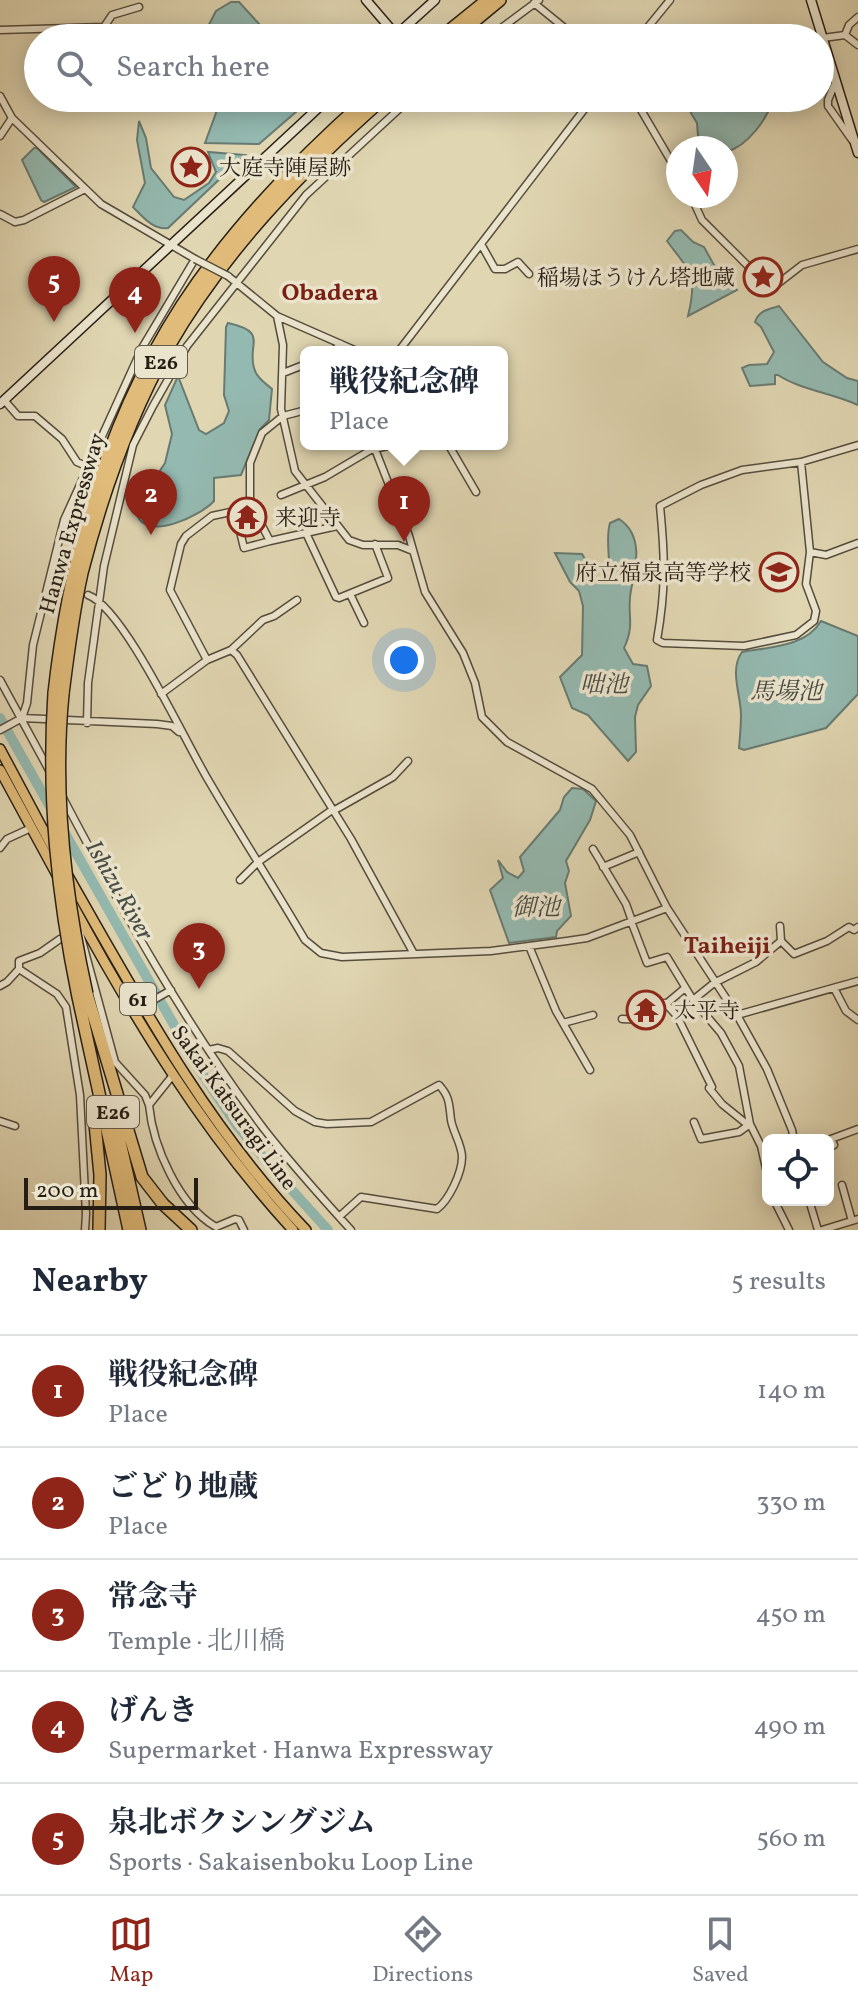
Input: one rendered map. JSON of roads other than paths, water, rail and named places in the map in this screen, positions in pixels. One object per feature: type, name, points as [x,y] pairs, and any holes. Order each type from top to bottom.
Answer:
[{"type":"highway","points":[[457,24],[487,0]]},
{"type":"highway","points":[[471,24],[500,0]]},
{"type":"highway","name":"Hanwa Expressway","points":[[129,1230],[91,1062],[67,885],[60,814],[58,694],[62,626],[73,573],[98,485],[117,431],[161,342],[182,305],[216,258],[292,171],[353,112]]},
{"type":"highway","name":"Hanwa Expressway","points":[[58,694],[82,575],[106,488],[126,436],[168,347],[191,310],[250,233],[298,178],[369,112]]},
{"type":"highway","points":[[82,996],[142,1177],[163,1204],[191,1230]]},
{"type":"highway","name":"Hanwa Expressway","points":[[82,996],[140,1230]]},
{"type":"highway","points":[[91,1062],[100,1175],[99,1230]]},
{"type":"main road","points":[[366,0],[385,24]]},
{"type":"main road","points":[[410,24],[435,0]]},
{"type":"main road","points":[[811,0],[819,24]]},
{"type":"main road","points":[[834,74],[857,149]]},
{"type":"main road","points":[[2,401],[314,112]]},
{"type":"main road","name":"Sakai Katsuragi Line","points":[[0,749],[141,1006],[173,1075],[214,1134],[293,1230]]},
{"type":"main road","name":"Sakai Katsuragi Line","points":[[0,770],[84,932],[141,1006],[222,1128],[306,1230]]},
{"type":"street","points":[[650,24],[670,0]]},
{"type":"street","points":[[507,24],[536,2],[561,24]]},
{"type":"street","points":[[106,24],[112,15],[139,7]]},
{"type":"street","points":[[845,35],[849,25],[858,17]]},
{"type":"street","points":[[0,30],[24,29]]},
{"type":"street","points":[[834,36],[845,35],[858,45]]},
{"type":"street","points":[[834,86],[836,81]]},
{"type":"street","points":[[0,96],[12,118],[101,204],[127,222],[236,281],[277,316],[346,346]]},
{"type":"street","points":[[87,723],[88,683],[98,599],[133,445],[178,362],[236,281],[306,195],[396,112]]},
{"type":"street","points":[[403,346],[582,112]]},
{"type":"street","points":[[642,112],[666,153]]},
{"type":"street","points":[[832,112],[857,149]]},
{"type":"street","points":[[0,136],[12,118]]},
{"type":"street","points":[[0,214],[15,222],[24,220],[85,189]]},
{"type":"street","points":[[696,208],[702,220],[771,289],[802,265],[858,249]]},
{"type":"street","points":[[481,244],[495,269],[505,269],[518,262],[529,274]]},
{"type":"street","points":[[22,718],[27,703],[33,645],[64,520],[142,348],[195,259]]},
{"type":"street","points":[[277,316],[283,345],[281,409],[295,471],[349,540],[363,545],[395,545],[413,551]]},
{"type":"street","points":[[283,373],[300,366]]},
{"type":"street","points":[[2,401],[18,416],[35,416],[62,439],[77,462],[97,471]]},
{"type":"street","points":[[270,541],[250,503],[250,463],[262,433],[283,416],[300,412]]},
{"type":"street","points":[[801,462],[810,552],[806,584],[816,611],[814,621],[796,635],[737,646],[663,643],[657,640],[666,555],[660,506],[701,485],[742,470],[801,462],[858,445]]},
{"type":"street","points":[[281,495],[308,486],[370,450]]},
{"type":"street","points":[[375,450],[409,536],[425,592],[463,653],[475,683],[482,717],[507,742],[592,789],[630,835],[667,908],[737,1015],[767,1069],[792,1134]]},
{"type":"street","points":[[452,450],[476,492]]},
{"type":"street","points":[[116,478],[124,481]]},
{"type":"street","points":[[207,660],[170,590],[181,544],[186,536],[212,516],[235,511],[250,503]]},
{"type":"street","points":[[235,511],[244,548],[337,526]]},
{"type":"street","points":[[306,533],[336,597],[388,578],[375,544]]},
{"type":"street","points":[[395,545],[409,536]]},
{"type":"street","points":[[810,552],[826,555],[858,543]]},
{"type":"street","points":[[46,585],[56,587]]},
{"type":"street","points":[[350,594],[364,623]]},
{"type":"street","points":[[88,595],[98,599],[115,618],[305,940],[321,953],[342,957],[491,951],[587,938],[667,908]]},
{"type":"street","points":[[161,694],[207,660],[231,650],[263,620],[297,600]]},
{"type":"street","points":[[231,650],[351,839],[414,954]]},
{"type":"street","points":[[0,680],[169,990],[266,1131],[351,1230]]},
{"type":"street","points":[[0,730],[22,718],[172,726],[182,735]]},
{"type":"street","points":[[240,880],[258,862],[332,811],[393,777],[408,761]]},
{"type":"street","points":[[0,848],[7,839],[31,828]]},
{"type":"street","points":[[593,849],[626,904],[647,963],[667,957],[693,1000],[721,1033],[739,1066],[749,1124],[762,1150]]},
{"type":"street","points":[[603,867],[639,852]]},
{"type":"street","points":[[780,926],[781,941],[794,954],[827,941],[849,927],[854,930],[858,927]]},
{"type":"street","points":[[0,986],[19,969],[19,961],[26,956],[40,953],[60,939],[84,932],[115,1062],[145,1095],[161,1157],[195,1211],[216,1227],[235,1219],[244,1230]]},
{"type":"street","points":[[693,1000],[714,983],[756,962],[781,941]]},
{"type":"street","points":[[529,946],[550,998],[590,1070]]},
{"type":"street","points":[[19,969],[57,994],[66,1007],[80,1095],[85,1230]]},
{"type":"street","points":[[737,1015],[858,981]]},
{"type":"street","points":[[622,1019],[647,1020],[685,988]]},
{"type":"street","points":[[834,988],[846,1011],[858,1020]]},
{"type":"street","points":[[141,1006],[169,990]]},
{"type":"street","points":[[665,1003],[677,1016],[722,1104],[749,1124]]},
{"type":"street","points":[[563,1023],[593,1015]]},
{"type":"street","points":[[209,1050],[218,1048],[228,1051],[295,1111],[315,1122],[371,1122],[439,1085],[449,1096],[451,1120],[463,1156],[456,1180],[443,1204],[437,1209],[361,1197],[340,1216]]},
{"type":"street","points":[[149,1105],[173,1075]]},
{"type":"street","points":[[0,1121],[15,1126]]},
{"type":"street","points":[[694,1122],[701,1139],[739,1132],[749,1124]]},
{"type":"street","points":[[834,1138],[858,1129]]},
{"type":"street","points":[[811,1206],[820,1230],[844,1227],[855,1220],[842,1185]]},
{"type":"street","points":[[777,1206],[789,1230]]},
{"type":"water","points":[[231,2],[239,2],[259,24],[209,24],[216,11]]},
{"type":"water","points":[[296,112],[259,144],[205,143],[216,113]]},
{"type":"water","points":[[690,112],[768,112],[756,131],[738,146],[738,136],[698,136],[697,123]]},
{"type":"water","points":[[139,121],[146,138],[151,168],[174,197],[184,200],[209,183],[216,172],[208,152],[245,155],[168,228],[158,227],[133,207],[145,183],[137,140]]},
{"type":"water","points":[[34,148],[76,187],[44,202],[41,200],[22,160]]},
{"type":"water","points":[[681,230],[693,242],[704,247],[714,265],[737,290],[688,316],[692,291],[690,275],[667,241],[675,231]]},
{"type":"water","points":[[779,306],[823,362],[847,378],[858,381],[858,405],[778,375],[775,375],[775,384],[750,386],[742,368],[767,364],[774,352],[755,322],[761,313]]},
{"type":"water","points":[[228,323],[248,330],[252,335],[255,371],[272,389],[269,420],[260,429],[241,475],[214,478],[214,501],[208,507],[187,519],[163,526],[143,523],[136,513],[135,496],[155,478],[165,463],[172,434],[165,405],[178,376],[199,430],[206,434],[224,423],[229,411],[224,395]]},
{"type":"water","name":"咄池","points":[[619,519],[632,534],[636,552],[630,625],[624,648],[633,664],[647,666],[651,686],[638,705],[635,717],[636,752],[628,761],[588,715],[572,708],[560,677],[582,655],[583,606],[579,591],[570,582],[555,553],[582,554],[597,579],[605,581],[609,569],[610,523]]},
{"type":"water","name":"馬場池","points":[[821,621],[858,636],[858,694],[826,728],[744,750],[739,748],[741,715],[736,667],[742,652],[797,641],[814,630]]},
{"type":"water","name":"御池","points":[[572,788],[583,789],[596,801],[590,820],[566,861],[569,871],[565,883],[571,916],[557,931],[556,937],[509,943],[490,890],[503,878],[498,860],[507,872],[518,878],[524,871],[520,857],[560,810],[564,797]]},
{"type":"waterway","name":"Ishizu River","points":[[0,718],[52,810]]},
{"type":"waterway","name":"Ishizu River","points":[[62,828],[199,1069],[236,1124],[328,1230]]},
{"type":"tunnel","points":[[56,587],[72,591]]},
{"type":"place","name":"大庭寺陣屋跡","points":[[191,167]]},
{"type":"place","name":"稲場ほうけん塔地蔵","points":[[763,277]]},
{"type":"place","name":"泉北ボクシングジム","points":[[54,322]]},
{"type":"place","name":"げんき","points":[[135,333]]},
{"type":"place","name":"来迎寺","points":[[247,517]]},
{"type":"place","name":"ごどり地蔵","points":[[151,535]]},
{"type":"place","name":"戦役紀念碑","points":[[404,542]]},
{"type":"place","name":"府立福泉高等学校","points":[[779,572]]},
{"type":"place","name":"常念寺","points":[[199,989]]},
{"type":"place","name":"太平寺","points":[[646,1010]]},
{"type":"district","name":"Obadera","points":[[330,292]]},
{"type":"district","name":"Taiheiji","points":[[727,945]]}]
